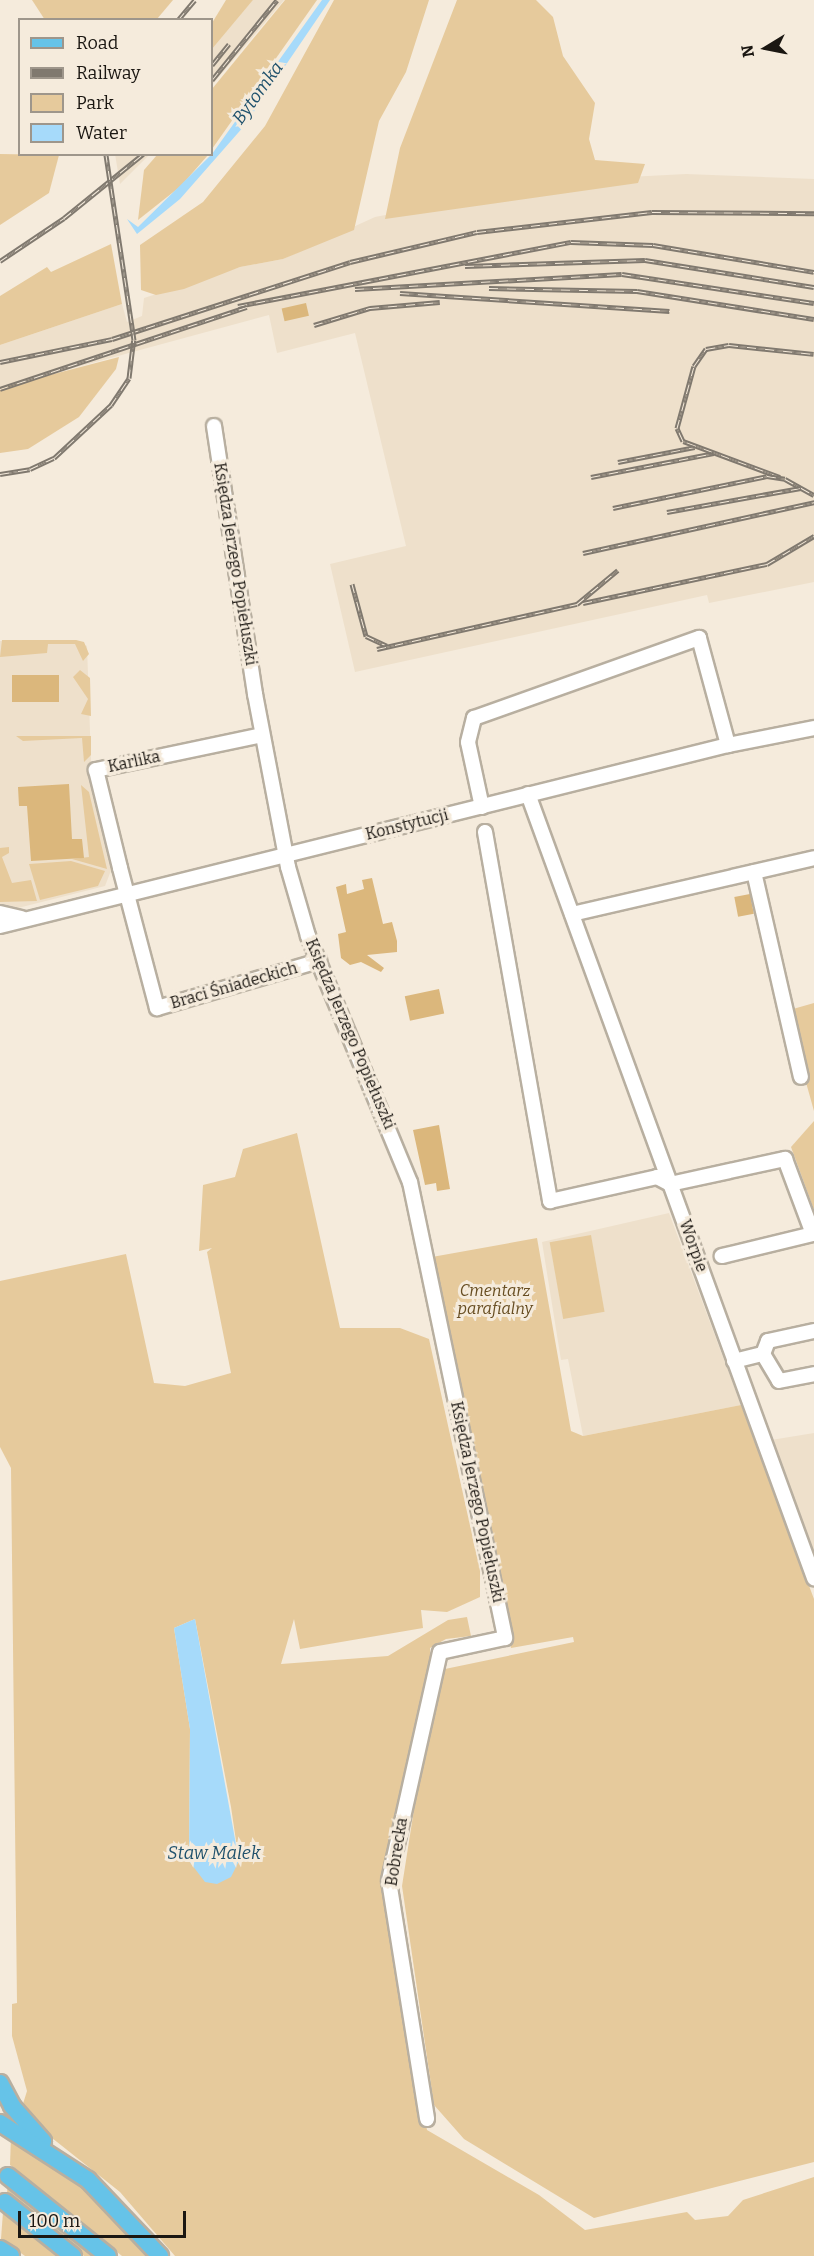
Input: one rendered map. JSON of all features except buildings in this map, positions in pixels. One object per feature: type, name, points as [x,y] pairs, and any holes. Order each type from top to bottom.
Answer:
[{"type":"main road","points":[[0,2083],[23,2120],[56,2155],[131,2220],[160,2256]]},
{"type":"main road","points":[[0,2123],[56,2155]]},
{"type":"main road","points":[[9,2176],[108,2256]]},
{"type":"main road","points":[[5,2202],[73,2256]]},
{"type":"main road","points":[[0,2249],[11,2256]]},
{"type":"street","name":"Księdza Jerzego Popiełuszki","points":[[214,426],[262,735],[286,855],[319,961],[410,1182],[505,1638]]},
{"type":"street","points":[[482,807],[468,742],[474,718],[699,638],[728,745]]},
{"type":"street","name":"Konstytucji","points":[[0,926],[728,745],[814,728]]},
{"type":"street","name":"Karlika","points":[[128,894],[96,770],[262,735]]},
{"type":"street","name":"Worpie","points":[[528,794],[814,1578]]},
{"type":"street","points":[[485,832],[550,1201],[657,1177],[670,1184],[785,1159],[813,1234],[723,1256]]},
{"type":"street","points":[[572,914],[814,858]]},
{"type":"street","points":[[754,872],[801,1077]]},
{"type":"street","name":"Braci Śniadeckich","points":[[128,894],[157,1008],[319,961]]},
{"type":"street","points":[[0,913],[26,919]]},
{"type":"street","points":[[0,936],[26,919]]},
{"type":"street","points":[[763,1354],[768,1341],[814,1331]]},
{"type":"street","points":[[734,1361],[763,1354]]},
{"type":"street","points":[[763,1354],[779,1381],[814,1374]]},
{"type":"street","name":"Bobrecka","points":[[427,2119],[389,1881],[441,1652],[505,1638]]},
{"type":"shaded area","points":[[253,0],[284,0],[213,84],[213,48]]},
{"type":"shaded area","points":[[115,156],[148,156],[120,184]]},
{"type":"shaded area","points":[[686,174],[814,179],[814,582],[709,603],[707,595],[355,672],[330,564],[406,546],[355,333],[277,353],[269,315],[0,388],[0,345],[122,304],[127,322],[142,316],[144,298],[240,267],[283,259],[375,217],[571,180]]},
{"type":"shaded area","points":[[76,640],[87,646],[92,788],[112,868],[105,886],[18,908],[0,906],[0,641]]},
{"type":"shaded area","points":[[669,1213],[741,1405],[583,1436],[568,1359],[561,1360],[542,1242]]},
{"type":"shaded area","points":[[814,1433],[814,1559],[771,1440]]},
{"type":"green space","points":[[32,0],[173,0],[158,18],[44,18]]},
{"type":"green space","points":[[226,0],[253,0],[213,48],[213,21]]},
{"type":"green space","points":[[285,0],[317,0],[213,148],[213,88]]},
{"type":"green space","points":[[334,0],[429,0],[406,72],[379,121],[354,230],[283,259],[240,267],[184,289],[156,295],[141,290],[140,245],[203,202],[265,126]]},
{"type":"green space","points":[[457,0],[536,0],[553,17],[563,56],[595,103],[589,139],[595,160],[645,164],[638,183],[385,219],[400,148]]},
{"type":"green space","points":[[0,154],[59,156],[49,193],[0,225]]},
{"type":"green space","points":[[156,156],[207,156],[181,186],[138,220],[144,170]]},
{"type":"green space","points":[[111,244],[122,304],[0,345],[0,296],[47,267],[51,272]]},
{"type":"green space","points":[[119,357],[116,369],[79,417],[28,449],[0,453],[0,388]]},
{"type":"green space","points":[[2,640],[76,640],[84,642],[89,654],[83,661],[75,644],[48,644],[47,653],[0,657]]},
{"type":"green space","points":[[80,670],[90,678],[91,716],[81,714],[88,699],[73,677]]},
{"type":"green space","points":[[16,736],[91,736],[91,755],[84,762],[82,738],[23,741]]},
{"type":"green space","points":[[81,785],[89,792],[107,869],[72,859],[89,857]]},
{"type":"green space","points":[[9,847],[9,853],[2,857],[12,883],[31,880],[37,901],[0,902],[0,848]]},
{"type":"green space","points":[[71,861],[105,871],[98,886],[40,900],[29,864]]},
{"type":"green space","points":[[814,1003],[814,1111],[786,1011]]},
{"type":"green space","points":[[814,1121],[814,1210],[791,1147]]},
{"type":"green space","points":[[297,1133],[340,1328],[400,1328],[429,1339],[480,1571],[480,1597],[447,1612],[421,1610],[423,1628],[300,1649],[294,1619],[281,1664],[388,1656],[448,1620],[467,1617],[471,1636],[446,1639],[430,1648],[431,1666],[387,1890],[427,2130],[539,2195],[585,2230],[687,2212],[695,2220],[728,2216],[743,2200],[814,2177],[814,2256],[175,2256],[120,2192],[47,2134],[22,2107],[27,2091],[12,2036],[12,2004],[17,2003],[11,1468],[0,1447],[0,1281],[126,1254],[154,1383],[185,1386],[231,1373],[207,1252],[212,1248],[199,1251],[203,1185],[235,1177],[243,1149]],"holes":[[[195,1619],[239,1861],[189,1861],[190,1729],[174,1628]]]},
{"type":"green space","points":[[591,1235],[605,1312],[563,1319],[550,1242]]},
{"type":"green space","name":"Cmentarz parafialny","points":[[537,1238],[571,1431],[583,1436],[741,1405],[814,1599],[814,2162],[594,2218],[464,2139],[434,2105],[402,1886],[418,1784],[445,1669],[574,1642],[573,1637],[511,1648],[432,1257]]},
{"type":"green space","points":[[11,2136],[86,2190],[147,2256],[122,2256],[10,2165]]},
{"type":"green space","points":[[8,2183],[96,2256],[84,2256],[7,2193]]},
{"type":"green space","points":[[3,2212],[61,2256],[25,2256],[1,2239]]},
{"type":"water","name":"Bytomka","points":[[322,0],[330,0],[245,125],[180,199],[137,234],[127,219],[138,227],[210,156],[213,156],[213,153]]},
{"type":"water","name":"Staw Malek","points":[[195,1619],[239,1861],[231,1877],[217,1884],[205,1882],[189,1861],[190,1729],[174,1628]]},
{"type":"railway","points":[[180,18],[195,0]]},
{"type":"railway","points":[[213,79],[277,0]]},
{"type":"railway","points":[[213,64],[229,44]]},
{"type":"railway","points":[[0,474],[30,469],[54,458],[111,405],[129,378],[134,340],[106,156]]},
{"type":"railway","points":[[0,261],[64,218],[141,156]]},
{"type":"railway","points":[[0,362],[112,339],[350,262],[477,232],[652,212],[814,213]]},
{"type":"railway","points":[[238,306],[571,242],[653,245],[814,272]]},
{"type":"railway","points":[[465,266],[645,260],[814,287]]},
{"type":"railway","points":[[355,289],[622,274],[814,303]]},
{"type":"railway","points":[[489,288],[637,291],[814,319]]},
{"type":"railway","points":[[400,293],[669,311]]},
{"type":"railway","points":[[314,325],[370,308],[440,302]]},
{"type":"railway","points":[[0,389],[247,307]]},
{"type":"railway","points":[[780,477],[683,441],[677,428],[694,366],[706,349],[729,345],[814,354]]},
{"type":"railway","points":[[618,462],[695,447]]},
{"type":"railway","points":[[591,477],[714,453]]},
{"type":"railway","points":[[613,508],[767,476],[785,479],[814,495]]},
{"type":"railway","points":[[667,512],[801,488]]},
{"type":"railway","points":[[583,553],[814,502]]},
{"type":"railway","points":[[583,603],[767,564],[814,536]]},
{"type":"railway","points":[[377,649],[577,604],[618,570]]},
{"type":"railway","points":[[352,584],[366,636],[387,646]]}]
